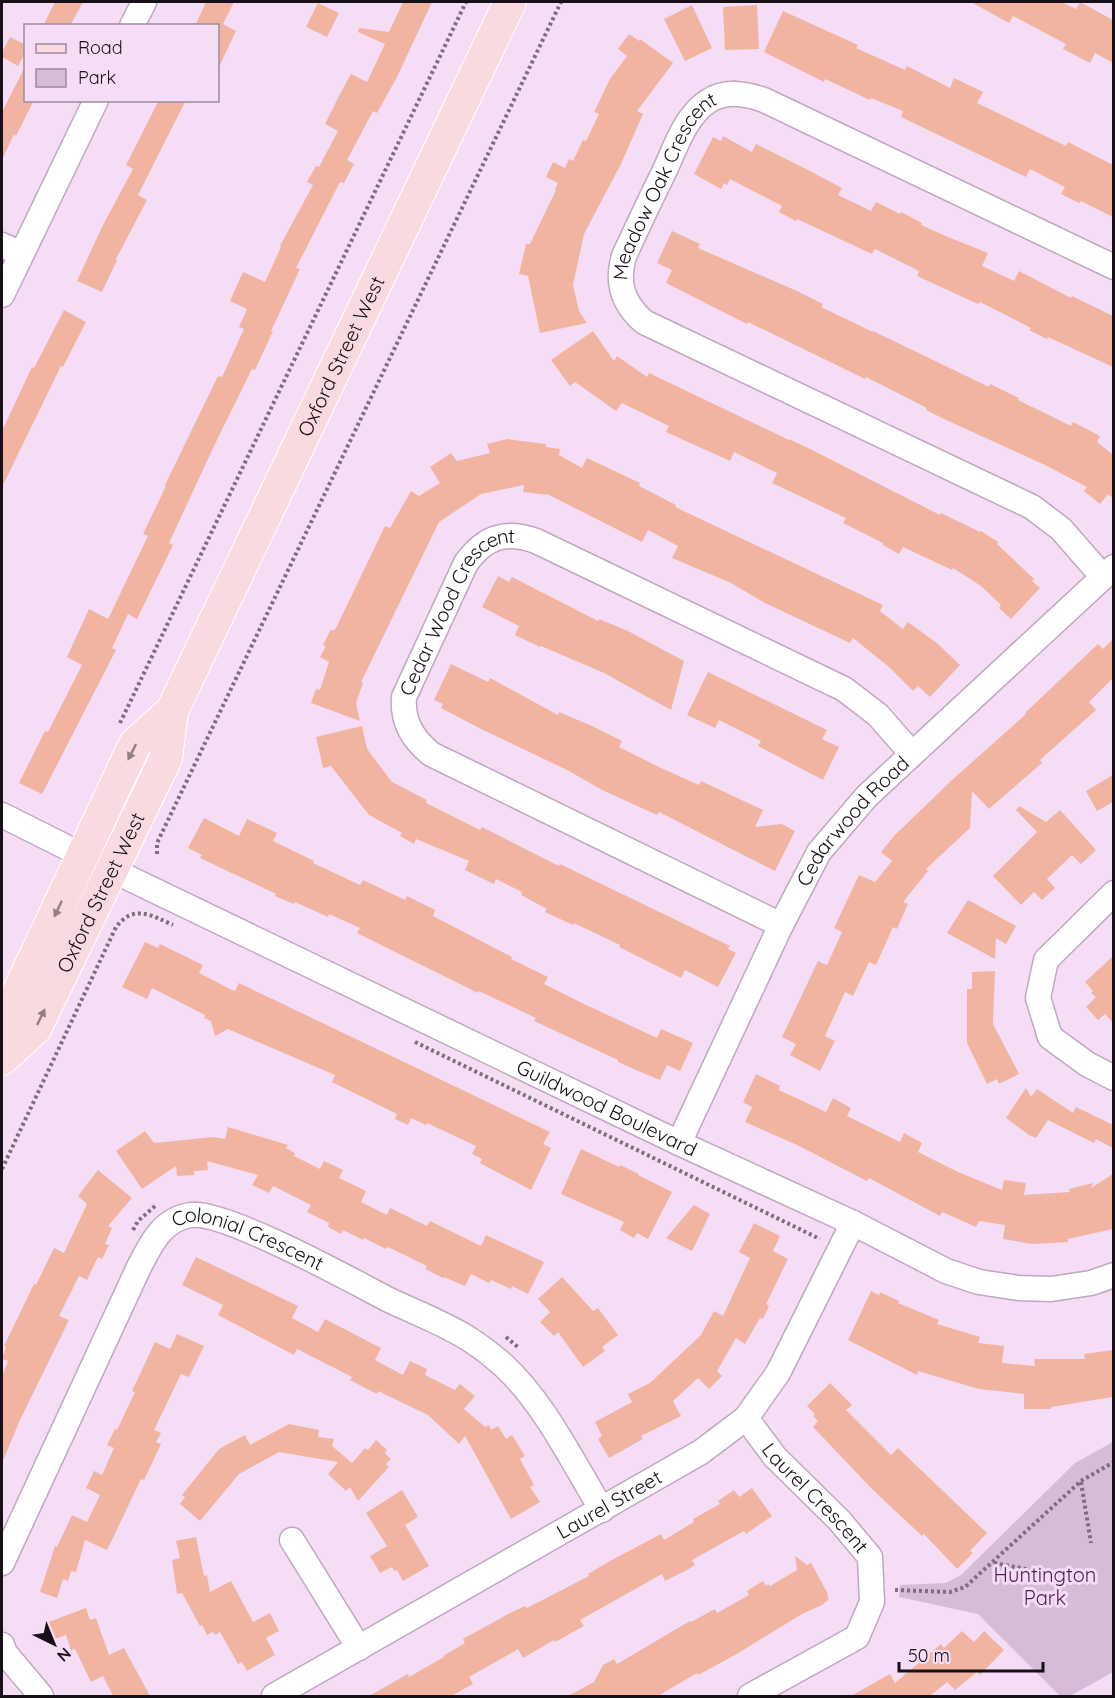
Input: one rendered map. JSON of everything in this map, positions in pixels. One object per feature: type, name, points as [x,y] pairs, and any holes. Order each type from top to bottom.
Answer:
[{"type":"main road","name":"Oxford Street West","points":[[2,1059],[35,1029],[166,758],[172,711],[510,2]]},
{"type":"main road","name":"Oxford Street West","points":[[2,1046],[7,1016],[135,744],[172,711]]},
{"type":"street","points":[[133,24],[144,2]]},
{"type":"street","name":"Meadow Oak Crescent","points":[[1108,572],[1061,529],[1032,507],[644,322],[626,303],[621,292],[620,279],[624,256],[689,120],[708,102],[731,93],[749,94],[764,100],[1113,267]]},
{"type":"street","points":[[2,295],[11,250],[95,102]]},
{"type":"street","name":"Cedar Wood Crescent","points":[[782,925],[432,754],[413,737],[404,716],[404,697],[466,563],[473,553],[494,538],[522,536],[536,541],[844,689],[878,715],[912,754]]},
{"type":"street","name":"Cedarwood Road","points":[[679,1143],[819,852],[867,796],[1108,572]]},
{"type":"street","name":"Guildwood Boulevard","points":[[2,815],[82,856],[679,1143],[853,1223],[946,1271],[979,1282],[1018,1288],[1051,1289],[1091,1283],[1113,1275]]},
{"type":"street","points":[[1113,893],[1046,960],[1038,998],[1050,1037],[1087,1064],[1113,1078]]},
{"type":"street","name":"Colonial Crescent","points":[[2,1563],[152,1242],[170,1223],[189,1215],[203,1215],[219,1219],[266,1239],[468,1339],[501,1363],[528,1390],[602,1510]]},
{"type":"street","name":"Laurel Street","points":[[274,1696],[701,1452],[746,1418],[778,1373],[853,1223]]},
{"type":"street","name":"Laurel Crescent","points":[[746,1418],[775,1457],[839,1520],[870,1557],[872,1602],[857,1637],[750,1696]]},
{"type":"street","points":[[292,1540],[359,1648]]},
{"type":"street","points":[[2,1645],[41,1696]]},
{"type":"path","points":[[119,724],[466,2]]},
{"type":"path","points":[[157,854],[157,843],[561,2]]},
{"type":"path","points":[[2,1169],[116,927],[124,917],[146,913],[176,927]]},
{"type":"path","points":[[411,1040],[821,1239],[816,1249]]},
{"type":"path","points":[[128,1239],[138,1221],[152,1207],[162,1203]]},
{"type":"path","points":[[502,1335],[526,1355]]},
{"type":"path","points":[[895,1590],[950,1592],[965,1587],[1081,1481],[1113,1462]]},
{"type":"path","points":[[1081,1481],[1091,1543]]},
{"type":"path","points":[[993,1563],[1057,1575]]},
{"type":"green space","name":"Huntington Park","points":[[1113,1442],[1113,1672],[1070,1696],[1060,1696],[978,1614],[899,1597],[900,1585],[946,1583],[961,1575],[1075,1463]]},
{"type":"building","points":[[55,2],[83,2],[71,24],[44,24]]},
{"type":"building","points":[[206,2],[234,2],[223,24],[236,31],[219,67],[219,24],[196,24]]},
{"type":"building","points":[[403,2],[432,2],[397,77],[377,113],[373,111],[347,160],[354,164],[344,183],[340,182],[296,268],[300,269],[271,331],[273,331],[214,446],[169,543],[173,545],[137,619],[128,614],[112,648],[116,650],[42,794],[19,783],[82,665],[67,657],[89,609],[108,619],[148,536],[143,534],[165,485],[218,376],[222,377],[244,329],[239,327],[247,309],[230,301],[243,272],[265,282],[280,246],[313,185],[307,182],[316,166],[319,167],[338,131],[325,124],[340,94],[351,74],[367,82],[385,44],[358,32],[359,28],[389,32]]},
{"type":"building","points":[[971,2],[1061,2],[1076,9],[1080,2],[1113,20],[1113,63],[1095,53],[1090,63],[1063,49],[1066,44],[1013,16],[1009,23]]},
{"type":"building","points":[[318,3],[339,13],[327,37],[306,27]]},
{"type":"building","points":[[692,5],[712,48],[685,61],[664,19]]},
{"type":"building","points":[[757,5],[759,49],[725,50],[723,7]]},
{"type":"building","points":[[783,11],[858,45],[856,48],[905,70],[907,66],[950,88],[954,78],[983,92],[977,103],[1066,146],[1068,142],[1113,165],[1113,217],[1061,194],[1065,187],[1030,169],[1026,177],[901,117],[903,111],[871,98],[870,100],[825,79],[824,82],[764,52]]},
{"type":"building","points":[[629,34],[639,41],[640,39],[673,63],[637,111],[643,114],[621,164],[584,234],[573,285],[579,311],[587,323],[540,333],[528,276],[519,274],[526,244],[530,244],[556,190],[558,183],[546,177],[553,162],[565,168],[569,159],[573,161],[583,140],[586,141],[599,114],[594,112],[610,79],[627,56],[618,49]]},
{"type":"building","points":[[10,37],[24,44],[24,56],[18,66],[2,57],[2,52]]},
{"type":"building","points":[[24,69],[24,102],[33,102],[2,160],[2,112]]},
{"type":"building","points":[[158,102],[185,102],[138,195],[147,200],[116,259],[102,292],[77,281],[133,169],[126,165]]},
{"type":"building","points":[[723,136],[752,152],[756,144],[808,170],[842,188],[838,195],[871,211],[876,202],[900,214],[901,212],[922,223],[921,225],[988,253],[982,266],[1014,281],[1019,271],[1071,298],[1072,296],[1113,316],[1113,367],[1048,337],[1047,339],[1029,330],[1031,328],[980,302],[978,304],[917,276],[919,271],[875,249],[872,254],[797,219],[796,221],[779,212],[782,206],[730,179],[721,189],[694,174],[713,137],[721,141]]},
{"type":"building","points":[[672,231],[700,244],[698,248],[797,291],[823,304],[821,307],[873,332],[989,387],[990,384],[1071,426],[1073,422],[1100,436],[1097,442],[1113,455],[1113,498],[1108,494],[1100,504],[1084,491],[1087,487],[1047,466],[944,419],[866,377],[865,379],[748,322],[747,324],[666,283],[672,270],[657,263]]},
{"type":"building","points":[[64,310],[86,322],[63,367],[61,366],[2,487],[2,431],[32,367],[34,368]]},
{"type":"building","points":[[593,331],[614,361],[617,356],[647,377],[649,373],[810,449],[940,515],[941,513],[981,531],[998,542],[997,544],[1034,579],[1032,581],[1040,588],[1011,619],[999,608],[1001,605],[981,586],[953,568],[952,570],[903,547],[899,554],[883,543],[843,523],[846,518],[772,483],[777,473],[734,452],[730,461],[666,432],[669,426],[622,403],[616,411],[575,382],[570,386],[551,360]]},
{"type":"building","points":[[507,439],[546,444],[546,447],[560,449],[559,455],[582,468],[587,458],[640,483],[639,486],[676,505],[675,507],[883,605],[880,611],[903,629],[908,622],[938,644],[960,665],[930,697],[918,686],[913,691],[889,667],[853,638],[850,643],[765,603],[731,583],[672,558],[678,546],[648,530],[642,542],[549,495],[523,492],[524,485],[481,494],[439,522],[361,682],[363,683],[356,703],[360,721],[311,703],[316,689],[320,690],[329,662],[320,657],[326,646],[323,645],[331,629],[333,631],[336,628],[385,526],[390,528],[411,491],[419,496],[440,483],[430,467],[451,453],[457,461],[490,453],[487,444]]},
{"type":"building","points":[[498,576],[509,582],[512,577],[598,621],[599,619],[628,631],[684,661],[671,710],[604,673],[515,635],[519,626],[482,607]]},
{"type":"building","points":[[1113,639],[1113,678],[1089,702],[1096,710],[1040,760],[1042,763],[989,809],[972,791],[970,828],[926,869],[928,871],[903,902],[908,904],[897,929],[893,927],[876,965],[869,962],[853,996],[845,992],[825,1036],[835,1041],[820,1071],[790,1055],[796,1044],[782,1037],[818,961],[827,965],[842,932],[834,928],[859,875],[875,882],[892,861],[881,852],[894,836],[1098,644],[1103,649]]},
{"type":"building","points":[[451,664],[488,682],[490,678],[558,715],[559,712],[592,726],[622,741],[619,747],[661,768],[699,785],[701,781],[763,810],[755,827],[782,824],[795,831],[775,871],[659,812],[657,815],[602,790],[569,771],[441,708],[443,704],[434,700]]},
{"type":"building","points":[[708,672],[827,730],[822,739],[839,747],[823,780],[758,746],[761,741],[719,720],[715,728],[687,715]]},
{"type":"building","points":[[362,726],[367,749],[392,782],[427,800],[426,803],[480,830],[482,827],[559,866],[560,864],[730,946],[728,949],[736,953],[718,987],[685,970],[681,978],[619,947],[620,945],[545,912],[547,909],[521,895],[522,892],[496,879],[494,884],[465,870],[469,861],[416,839],[414,844],[400,836],[402,833],[369,815],[331,766],[323,768],[316,737]]},
{"type":"building","points":[[1113,775],[1113,802],[1097,811],[1086,791]]},
{"type":"building","points":[[1019,806],[1046,822],[1060,810],[1096,850],[1081,864],[1072,855],[1047,879],[1055,888],[1042,900],[1034,892],[1021,905],[993,876],[1037,832],[1016,810]]},
{"type":"building","points":[[204,818],[239,836],[247,819],[277,833],[273,841],[314,861],[313,863],[360,885],[363,880],[405,900],[407,896],[435,910],[433,916],[548,977],[544,984],[657,1038],[661,1029],[693,1043],[680,1071],[667,1065],[660,1080],[636,1070],[534,1021],[536,1018],[479,991],[478,993],[357,933],[360,928],[329,914],[328,917],[275,896],[276,894],[200,858],[202,855],[188,848]]},
{"type":"building","points":[[968,900],[1016,926],[1006,944],[996,938],[995,959],[947,933]]},
{"type":"building","points":[[145,942],[158,948],[160,944],[203,965],[199,973],[230,989],[235,991],[239,983],[550,1132],[543,1144],[551,1148],[531,1190],[480,1163],[482,1159],[472,1154],[476,1146],[427,1123],[426,1125],[411,1118],[408,1125],[395,1119],[397,1114],[332,1082],[335,1075],[228,1029],[215,1036],[211,1021],[204,1018],[205,1015],[152,988],[147,999],[122,987]]},
{"type":"building","points":[[1113,956],[1113,1023],[1105,1014],[1098,1020],[1086,1007],[1096,997],[1085,982]]},
{"type":"building","points":[[995,971],[993,1024],[1019,1074],[999,1084],[997,1079],[987,1084],[967,1043],[967,989],[972,989],[972,972]]},
{"type":"building","points":[[756,1074],[780,1086],[779,1090],[826,1112],[833,1098],[851,1108],[847,1116],[900,1142],[904,1133],[922,1143],[918,1152],[1002,1190],[1004,1180],[1026,1183],[1024,1195],[1070,1192],[1069,1189],[1093,1183],[1091,1188],[1113,1174],[1113,1229],[1068,1239],[1068,1242],[1032,1244],[1003,1239],[1005,1225],[979,1221],[976,1227],[942,1212],[940,1216],[869,1178],[867,1181],[797,1145],[745,1122],[752,1107],[743,1102]]},
{"type":"building","points":[[1026,1088],[1031,1097],[1037,1089],[1073,1113],[1076,1107],[1113,1125],[1113,1148],[1096,1139],[1094,1143],[1048,1120],[1036,1138],[1029,1135],[1006,1118]]},
{"type":"building","points":[[228,1127],[288,1145],[286,1148],[295,1153],[294,1156],[320,1169],[324,1161],[343,1170],[339,1178],[366,1191],[361,1202],[387,1215],[390,1208],[427,1226],[430,1221],[481,1246],[486,1235],[544,1262],[528,1294],[512,1286],[511,1289],[491,1280],[489,1283],[471,1274],[465,1286],[425,1269],[427,1266],[388,1247],[386,1249],[343,1230],[341,1234],[328,1227],[329,1223],[307,1212],[311,1205],[273,1186],[269,1193],[252,1185],[258,1175],[207,1161],[208,1170],[194,1171],[194,1175],[177,1176],[176,1166],[142,1189],[116,1151],[145,1131],[154,1143],[214,1137],[225,1139]]},
{"type":"building","points":[[581,1149],[619,1167],[620,1165],[672,1192],[648,1239],[637,1233],[634,1238],[620,1230],[624,1222],[561,1194]]},
{"type":"building","points":[[98,1170],[132,1198],[108,1226],[112,1228],[105,1244],[109,1245],[102,1259],[98,1257],[87,1280],[79,1276],[59,1316],[69,1320],[20,1420],[2,1463],[2,1376],[8,1361],[2,1359],[6,1347],[4,1346],[54,1248],[64,1253],[87,1204],[78,1196]]},
{"type":"building","points":[[694,1205],[710,1214],[692,1251],[666,1238]]},
{"type":"building","points":[[754,1223],[780,1236],[773,1251],[788,1259],[766,1304],[769,1306],[763,1319],[760,1318],[745,1344],[736,1338],[717,1371],[722,1376],[709,1389],[698,1378],[673,1401],[681,1416],[641,1436],[643,1439],[609,1458],[598,1439],[602,1436],[595,1422],[632,1402],[628,1394],[650,1383],[701,1335],[714,1311],[723,1316],[750,1258],[739,1252]]},
{"type":"building","points":[[196,1257],[298,1306],[292,1318],[318,1332],[325,1319],[381,1348],[375,1360],[403,1375],[410,1361],[427,1369],[425,1375],[455,1390],[460,1384],[475,1396],[464,1409],[485,1427],[489,1425],[491,1430],[498,1426],[506,1439],[512,1435],[525,1456],[520,1459],[534,1485],[530,1487],[540,1502],[511,1519],[465,1436],[459,1444],[428,1415],[378,1391],[377,1394],[350,1380],[352,1377],[297,1349],[294,1355],[218,1315],[223,1305],[182,1285]]},
{"type":"building","points":[[562,1277],[593,1311],[598,1308],[618,1335],[602,1347],[605,1351],[583,1367],[558,1332],[554,1336],[540,1322],[550,1312],[538,1299]]},
{"type":"building","points":[[871,1291],[879,1295],[880,1292],[899,1301],[898,1303],[939,1320],[937,1324],[980,1337],[978,1343],[1004,1346],[1002,1363],[1035,1366],[1034,1359],[1085,1359],[1084,1354],[1113,1350],[1113,1397],[1051,1407],[1051,1409],[1024,1409],[1024,1394],[979,1389],[918,1371],[917,1375],[848,1340]]},
{"type":"building","points":[[177,1334],[204,1346],[189,1377],[181,1374],[154,1430],[161,1433],[156,1442],[161,1444],[144,1480],[141,1479],[107,1550],[85,1540],[76,1572],[71,1571],[68,1581],[63,1579],[57,1598],[40,1592],[55,1546],[57,1547],[72,1515],[87,1522],[100,1495],[86,1488],[94,1471],[102,1475],[114,1448],[107,1445],[115,1429],[117,1430],[135,1392],[132,1391],[155,1342],[170,1349]]},
{"type":"building","points":[[830,1383],[852,1405],[846,1410],[891,1455],[898,1448],[987,1533],[970,1551],[973,1553],[957,1569],[924,1534],[922,1536],[873,1490],[813,1427],[818,1421],[807,1406]]},
{"type":"building","points":[[289,1424],[319,1430],[318,1437],[334,1439],[332,1446],[352,1463],[365,1448],[368,1450],[376,1440],[387,1450],[385,1453],[391,1459],[386,1464],[389,1467],[358,1501],[350,1487],[346,1491],[328,1474],[338,1462],[279,1452],[239,1474],[200,1521],[180,1504],[185,1497],[182,1495],[219,1449],[245,1435],[250,1445]]},
{"type":"building","points":[[752,1488],[772,1516],[746,1534],[744,1531],[692,1560],[695,1565],[687,1570],[665,1581],[662,1574],[580,1620],[584,1626],[555,1642],[554,1640],[523,1658],[518,1649],[469,1677],[473,1684],[451,1696],[369,1696],[444,1657],[465,1643],[463,1639],[510,1613],[525,1606],[527,1608],[589,1576],[588,1574],[610,1561],[661,1534],[664,1540],[694,1522],[693,1519],[720,1504],[718,1501],[734,1490],[739,1497]]},
{"type":"building","points":[[402,1490],[418,1517],[405,1525],[429,1566],[403,1581],[397,1570],[394,1571],[392,1567],[380,1573],[370,1556],[387,1546],[366,1513]]},
{"type":"building","points":[[196,1537],[204,1576],[207,1575],[210,1592],[231,1581],[253,1622],[270,1613],[279,1631],[266,1638],[275,1655],[247,1671],[242,1662],[238,1664],[220,1632],[207,1635],[182,1593],[177,1594],[172,1560],[180,1558],[176,1541]]},
{"type":"building","points":[[795,1556],[807,1565],[811,1563],[828,1594],[829,1599],[822,1605],[802,1614],[735,1655],[698,1675],[697,1673],[658,1696],[568,1696],[594,1682],[603,1665],[614,1659],[617,1664],[690,1621],[715,1609],[717,1613],[749,1595],[747,1591],[763,1581],[766,1586],[768,1584],[770,1586],[797,1570]]},
{"type":"building","points":[[86,1608],[90,1620],[96,1618],[109,1655],[124,1648],[150,1696],[113,1696],[103,1676],[91,1682],[75,1649],[71,1650],[66,1635],[52,1640],[46,1623]]},
{"type":"building","points":[[962,1631],[974,1642],[984,1631],[1004,1650],[980,1675],[977,1672],[955,1690],[947,1682],[930,1696],[851,1696],[890,1674],[895,1683],[941,1644],[944,1648]]}]
